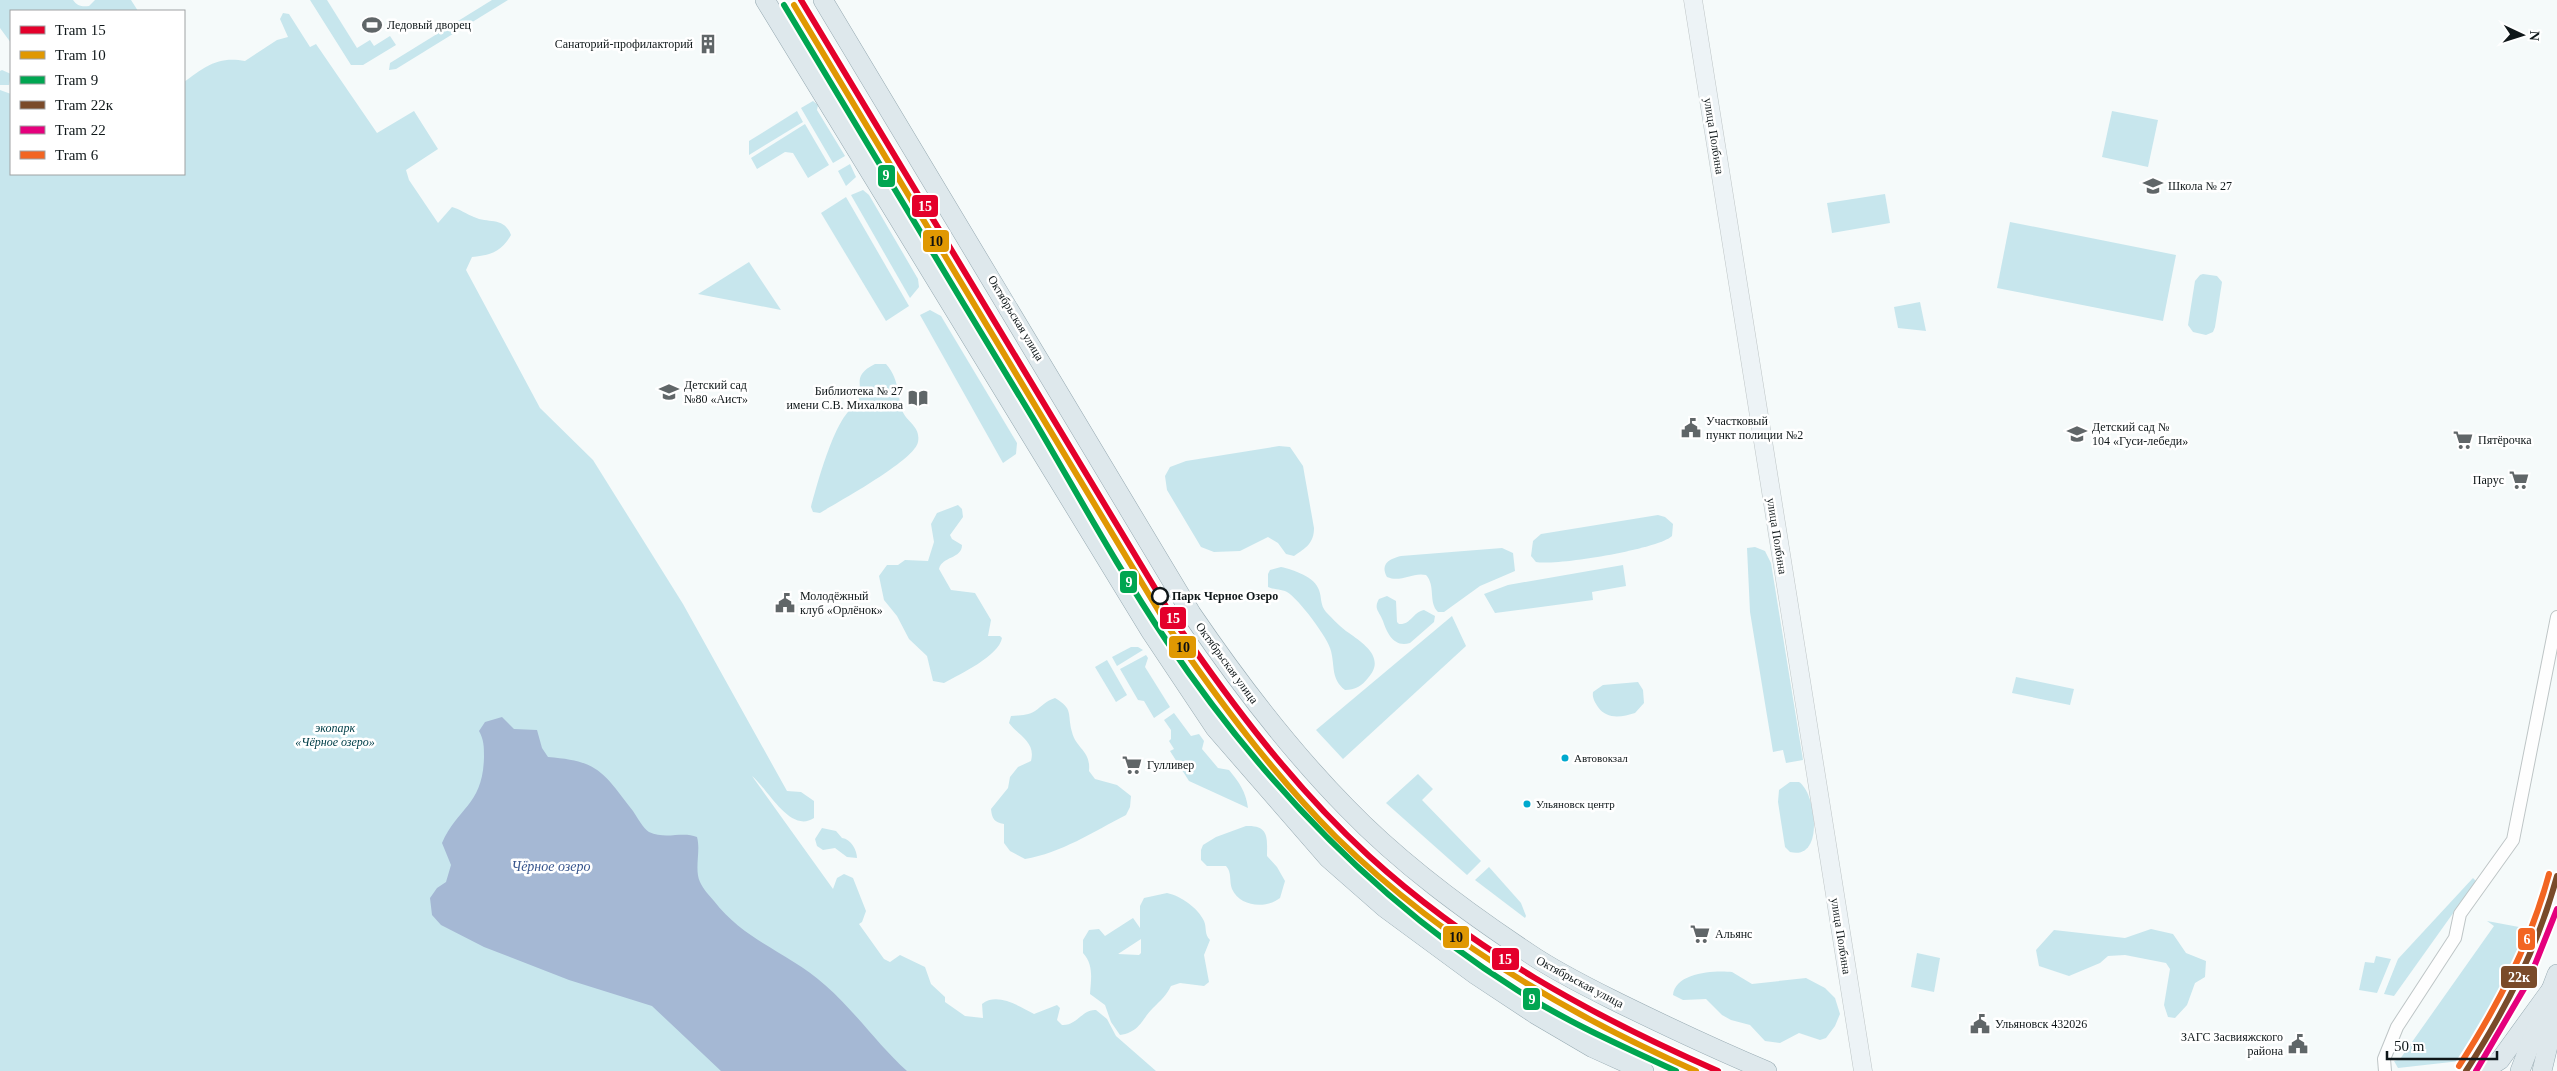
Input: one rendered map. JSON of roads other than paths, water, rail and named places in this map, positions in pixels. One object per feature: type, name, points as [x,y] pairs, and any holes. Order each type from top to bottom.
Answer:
[{"type":"main road","points":[[765,0],[1151,632],[1215,728],[1328,858],[1428,942],[1535,1014],[1593,1048],[1644,1071]]},
{"type":"main road","name":"Октябрьская улица","points":[[823,0],[1191,613],[1246,692],[1292,747],[1348,809],[1413,869],[1530,954],[1584,985],[1673,1030],[1767,1071]]},
{"type":"main road","points":[[2542,1071],[2557,974]]},
{"type":"main road","points":[[2482,1071],[2500,1060],[2554,999]]},
{"type":"main road","points":[[2520,1071],[2554,999]]},
{"type":"street","name":"улица Полбина","points":[[1693,0],[1863,1071]]},
{"type":"street","points":[[2384,1071],[2384,1059],[2397,1027],[2455,938],[2460,914],[2513,840],[2557,617]]},
{"type":"water","name":"Чёрное озеро","points":[[502,717],[514,729],[537,730],[542,748],[548,757],[579,762],[598,771],[614,787],[649,832],[662,835],[691,835],[697,837],[698,877],[706,892],[726,915],[753,937],[797,964],[825,985],[907,1071],[721,1071],[652,1006],[569,980],[484,947],[441,925],[432,915],[430,898],[437,888],[446,882],[451,865],[442,843],[455,821],[469,805],[479,786],[483,773],[484,753],[483,741],[479,731],[485,722]]},
{"type":"tram line","name":"15","points":[[801,0],[1176,623],[1242,715],[1290,774],[1369,856],[1408,890],[1449,921],[1534,978],[1625,1027],[1718,1071]]},
{"type":"tram line","name":"9","points":[[784,5],[1132,586],[1166,640],[1240,740],[1281,788],[1368,877],[1465,955],[1555,1013],[1676,1071]]},
{"type":"tram line","name":"10","points":[[794,5],[1169,628],[1227,710],[1290,788],[1336,837],[1376,874],[1460,940],[1551,998],[1599,1024],[1696,1071]]},
{"type":"tram line","name":"6","points":[[2459,1066],[2487,1020],[2512,973],[2532,925],[2549,874]]},
{"type":"tram line","name":"22к","points":[[2466,1071],[2519,977],[2540,928],[2557,876]]},
{"type":"tram line","name":"22","points":[[2476,1071],[2528,982],[2557,909]]},
{"type":"place","name":"Ледовый дворец","points":[[372,25]]},
{"type":"place","name":"Санаторий-профилакторий","points":[[708,44]]},
{"type":"place","name":"Школа № 27","points":[[2153,186]]},
{"type":"place","name":"Детский сад №80 «Аист»","points":[[669,392]]},
{"type":"place","name":"Библиотека № 27 имени С.В. Михалкова","points":[[918,398]]},
{"type":"place","name":"Участковый пункт полиции №2","points":[[1691,428]]},
{"type":"place","name":"Детский сад № 104 «Гуси-лебеди»","points":[[2077,434]]},
{"type":"place","name":"Пятёрочка","points":[[2463,440]]},
{"type":"place","name":"Парус","points":[[2519,480]]},
{"type":"place","name":"Парк Черное Озеро","points":[[1160,596]]},
{"type":"place","name":"Молодёжный клуб «Орлёнок»","points":[[785,603]]},
{"type":"place","name":"Автовокзал","points":[[1565,758]]},
{"type":"place","name":"Гулливер","points":[[1132,765]]},
{"type":"place","name":"Ульяновск центр","points":[[1527,804]]},
{"type":"place","name":"Альянс","points":[[1700,934]]},
{"type":"place","name":"Ульяновск 432026","points":[[1980,1024]]},
{"type":"place","name":"ЗАГС Засвияжского района","points":[[2298,1044]]},
{"type":"park label","name":"экопарк «Чёрное озеро»","points":[[335,735]]}]
